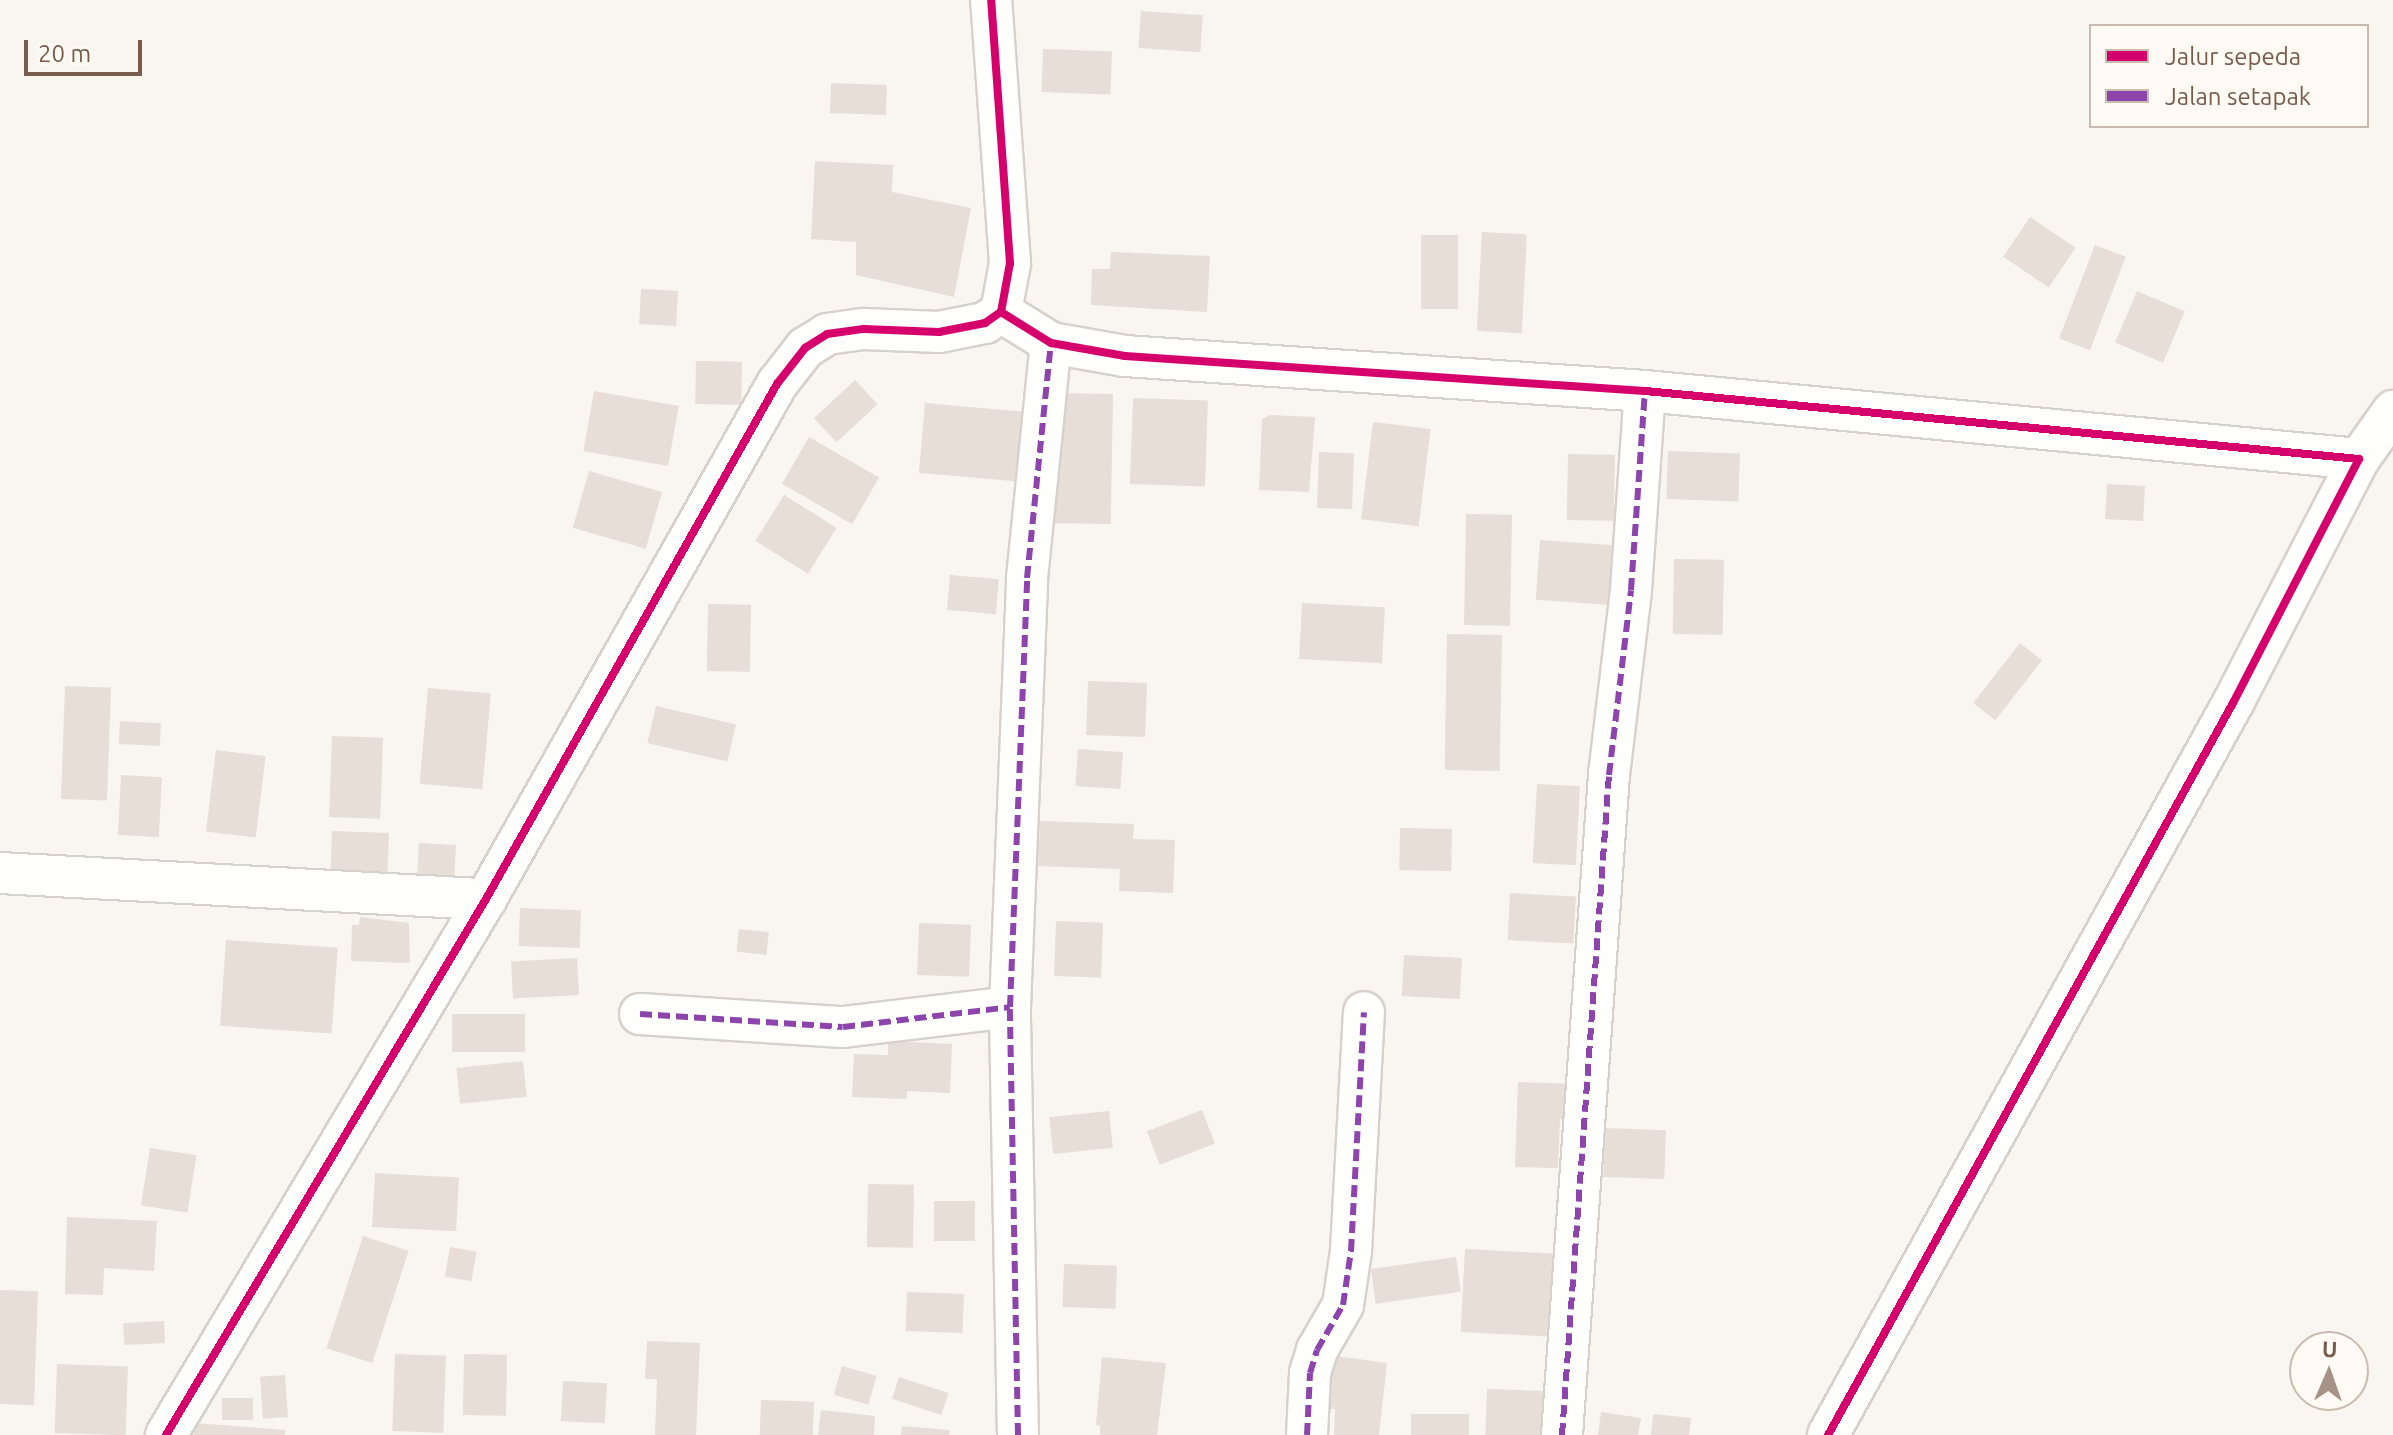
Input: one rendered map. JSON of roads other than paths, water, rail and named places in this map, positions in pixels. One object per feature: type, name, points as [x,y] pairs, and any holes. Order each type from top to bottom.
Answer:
[{"type":"street","points":[[166,1435],[486,899],[777,384],[805,348],[827,334],[864,329],[939,332],[985,323],[1001,312],[1010,263],[991,0]]},
{"type":"street","points":[[1001,312],[1051,343],[1125,356],[1645,391],[2359,459]]},
{"type":"street","points":[[1018,1435],[1010,1007],[1027,578],[1051,343]]},
{"type":"street","points":[[1562,1435],[1609,775],[1631,590],[1645,391]]},
{"type":"street","points":[[1828,1435],[2233,703],[2359,459],[2393,411]]},
{"type":"street","points":[[0,873],[486,899]]},
{"type":"street","points":[[640,1014],[843,1027],[1010,1007]]},
{"type":"street","points":[[1307,1435],[1310,1373],[1317,1350],[1343,1305],[1351,1251],[1364,1012]]}]
